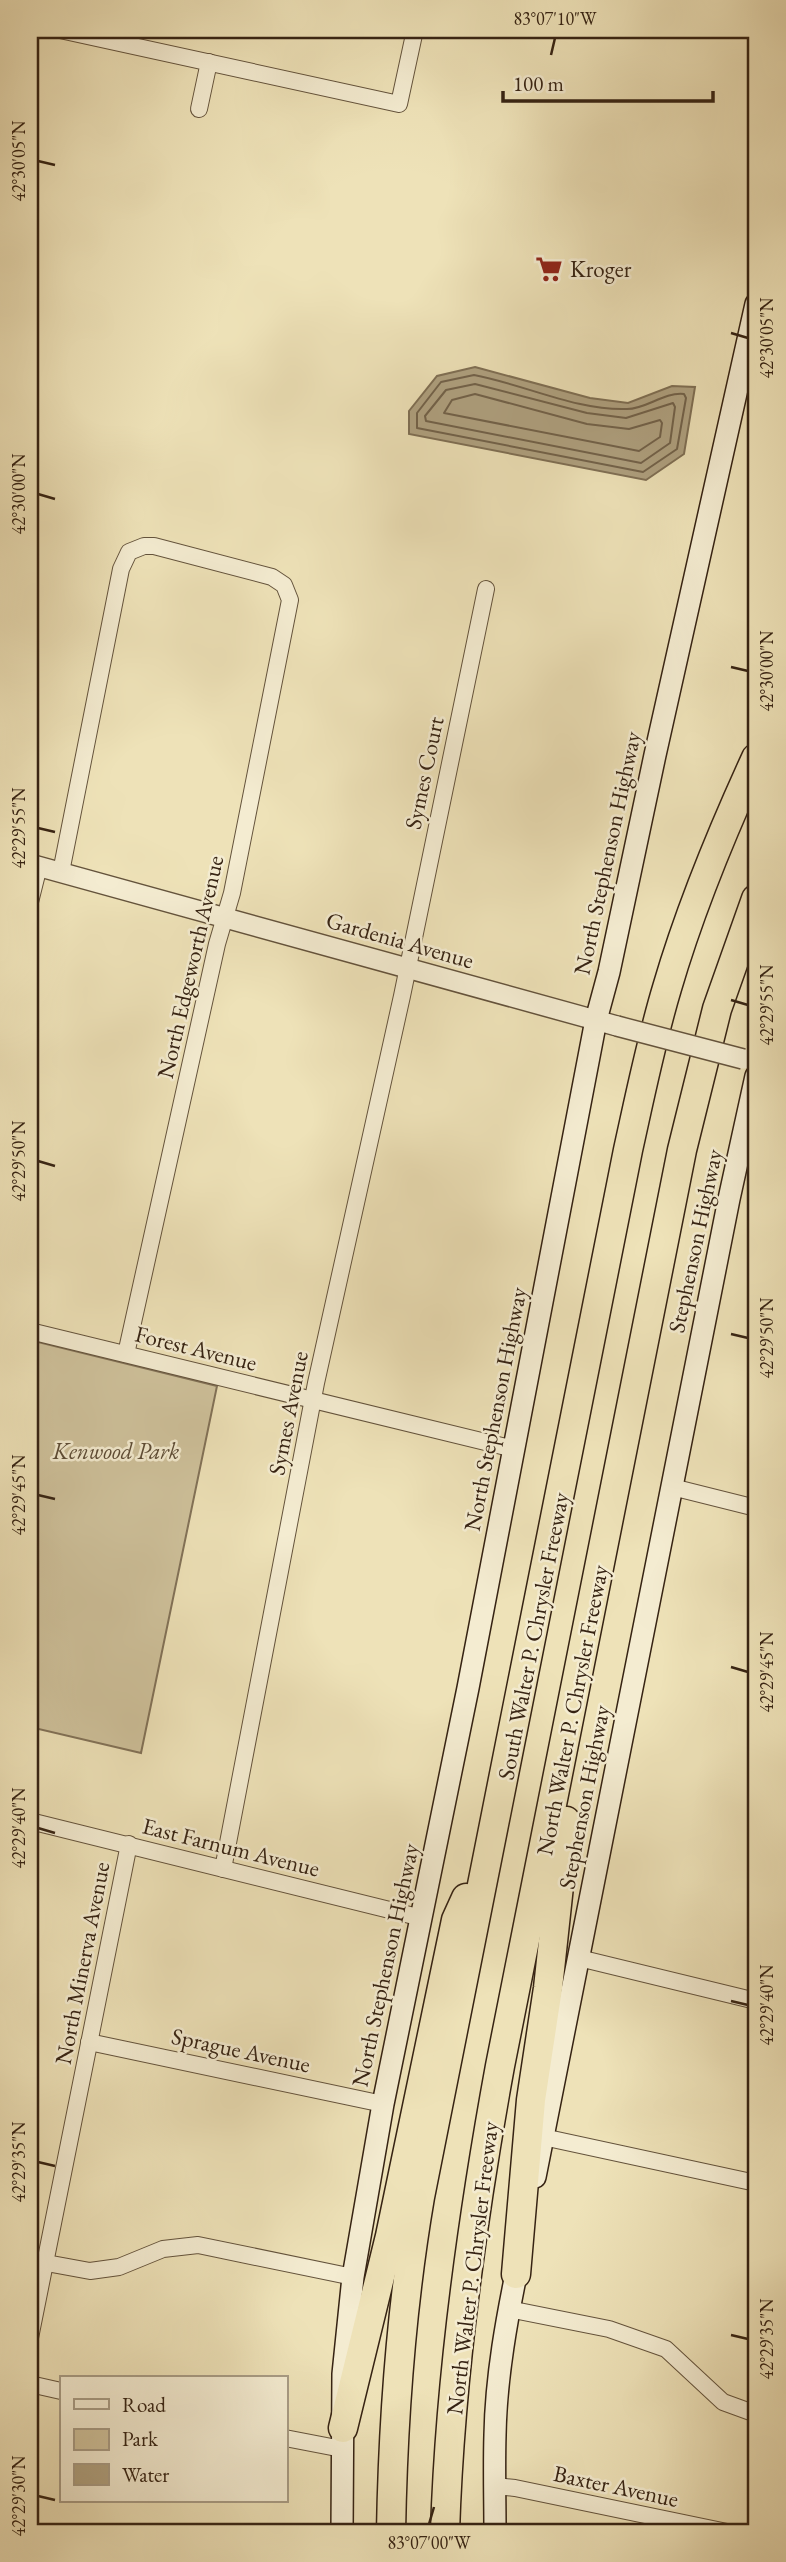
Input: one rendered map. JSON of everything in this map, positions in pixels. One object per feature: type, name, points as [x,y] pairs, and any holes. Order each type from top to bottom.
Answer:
[{"type":"highway","name":"South Walter P. Chrysler Freeway","points":[[391,2532],[396,2406],[413,2240],[430,2140],[492,1841],[628,1150],[653,1038],[670,977],[698,897],[756,758]]},
{"type":"highway","name":"North Walter P. Chrysler Freeway","points":[[445,2532],[458,2352],[483,2163],[500,2066],[694,1097],[717,1009],[756,899]]},
{"type":"highway","points":[[516,2274],[531,2101],[548,1988],[566,1820],[571,1714]]},
{"type":"highway","points":[[342,2439],[390,2236],[456,1920],[492,1841]]},
{"type":"main road","name":"North Stephenson Highway","points":[[342,2532],[342,2374],[353,2277],[383,2104],[422,1918],[596,1020],[609,972],[654,755],[756,304]]},
{"type":"main road","name":"Stephenson Highway","points":[[495,2532],[495,2434],[509,2309],[726,1213],[756,1076]]},
{"type":"street","points":[[60,30],[399,104],[415,30]]},
{"type":"street","points":[[198,109],[209,62]]},
{"type":"street","name":"North Edgeworth Avenue","points":[[61,872],[121,569],[129,552],[144,546],[154,546],[272,577],[288,590],[290,600],[286,625],[232,893],[224,917],[126,1354]]},
{"type":"street","name":"Symes Court","points":[[407,967],[486,589]]},
{"type":"street","points":[[30,902],[34,865]]},
{"type":"street","name":"Gardenia Avenue","points":[[34,865],[749,1061]]},
{"type":"street","name":"Symes Avenue","points":[[223,1869],[313,1400],[407,967]]},
{"type":"street","name":"Forest Avenue","points":[[30,1331],[514,1449]]},
{"type":"street","points":[[672,1487],[756,1508]]},
{"type":"street","name":"East Farnum Avenue","points":[[30,1821],[422,1918]]},
{"type":"street","name":"North Minerva Avenue","points":[[30,2338],[37,2261],[89,2042],[129,1844]]},
{"type":"street","points":[[579,1958],[756,2001]]},
{"type":"street","name":"Sprague Avenue","points":[[89,2042],[383,2104]]},
{"type":"street","points":[[543,2137],[756,2183]]},
{"type":"street","points":[[37,2261],[90,2271],[119,2267],[163,2249],[198,2245],[353,2277]]},
{"type":"street","points":[[509,2309],[610,2329],[666,2349],[723,2402],[756,2414]]},
{"type":"street","points":[[30,2384],[60,2391]]},
{"type":"street","points":[[287,2438],[342,2439]]},
{"type":"street","name":"Baxter Avenue","points":[[495,2486],[727,2532]]},
{"type":"green space","name":"Kenwood Park","points":[[30,1340],[217,1386],[141,1753],[30,1727]]},
{"type":"water","points":[[475,367],[590,398],[628,403],[672,386],[695,387],[684,454],[646,480],[409,434],[409,411],[437,376]]},
{"type":"place","name":"Kroger","points":[[549,269]]}]
